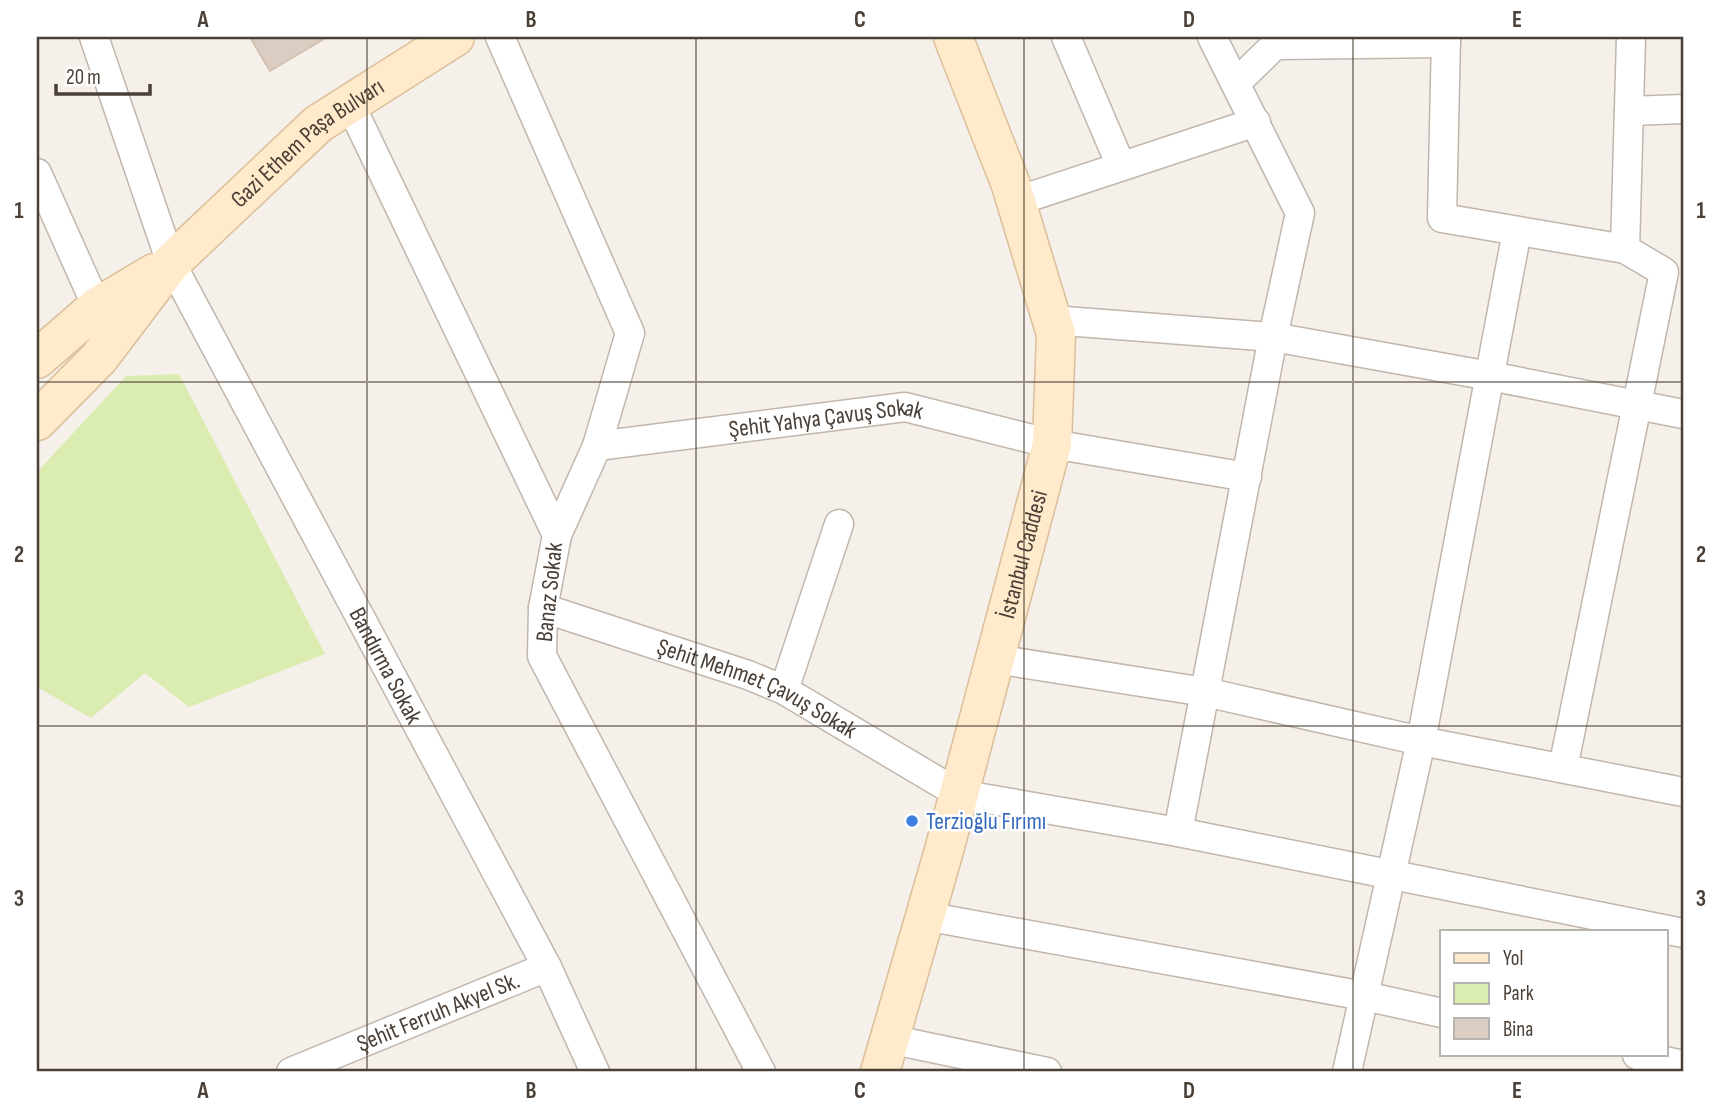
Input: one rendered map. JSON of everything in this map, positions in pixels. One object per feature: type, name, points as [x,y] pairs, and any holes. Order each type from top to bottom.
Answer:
[{"type":"main road","name":"İstanbul Caddesi","points":[[885,1056],[959,794],[1052,444],[1056,334],[1017,201],[953,37]]},
{"type":"main road","name":"Gazi Ethem Paşa Bulvarı","points":[[37,421],[99,358],[171,263],[318,124],[439,41]]},
{"type":"main road","name":"Gazi Ethem Paşa Bulvarı","points":[[37,359],[97,307],[171,263]]},
{"type":"street","name":"Bandırma Sokak","points":[[94,37],[171,263],[547,967],[594,1072]]},
{"type":"street","points":[[500,37],[630,333],[597,446],[557,535]]},
{"type":"street","points":[[1066,37],[1121,166]]},
{"type":"street","points":[[1178,832],[1273,337],[1300,213],[1212,37]]},
{"type":"street","points":[[1625,249],[1631,37]]},
{"type":"street","points":[[1236,83],[1275,41],[1446,40],[1442,218],[1625,249],[1664,272],[1563,768]]},
{"type":"street","name":"Banaz Sokak","points":[[350,104],[557,535],[543,608],[542,656],[761,1072]]},
{"type":"street","points":[[1629,111],[1683,109]]},
{"type":"street","points":[[1017,201],[1256,122]]},
{"type":"street","points":[[37,173],[97,307]]},
{"type":"street","points":[[1347,1072],[1421,741],[1517,231]]},
{"type":"street","points":[[1052,320],[1273,337],[1683,414]]},
{"type":"street","name":"Şehit Yahya Çavuş Sokak","points":[[597,446],[905,407],[1052,444],[1247,477]]},
{"type":"street","points":[[784,690],[839,524]]},
{"type":"street","name":"Şehit Mehmet Çavuş Sokak","points":[[543,608],[748,675],[784,690],[959,794]]},
{"type":"street","points":[[995,659],[1205,692],[1421,741],[1683,792]]},
{"type":"street","points":[[959,794],[1178,832],[1683,933]]},
{"type":"street","points":[[925,916],[1364,996],[1440,1013]]},
{"type":"street","name":"Şehit Ferruh Akyel Sk.","points":[[291,1072],[547,967]]},
{"type":"street","points":[[885,1056],[1047,1072]]},
{"type":"street","points":[[1642,1056],[1683,1065]]},
{"type":"green space","points":[[179,374],[325,654],[189,707],[145,673],[91,718],[37,687],[37,472],[126,376]]},
{"type":"building","points":[[250,37],[327,37],[270,71]]},
{"type":"place","name":"Terzioğlu Fırımı","points":[[912,821]]}]
